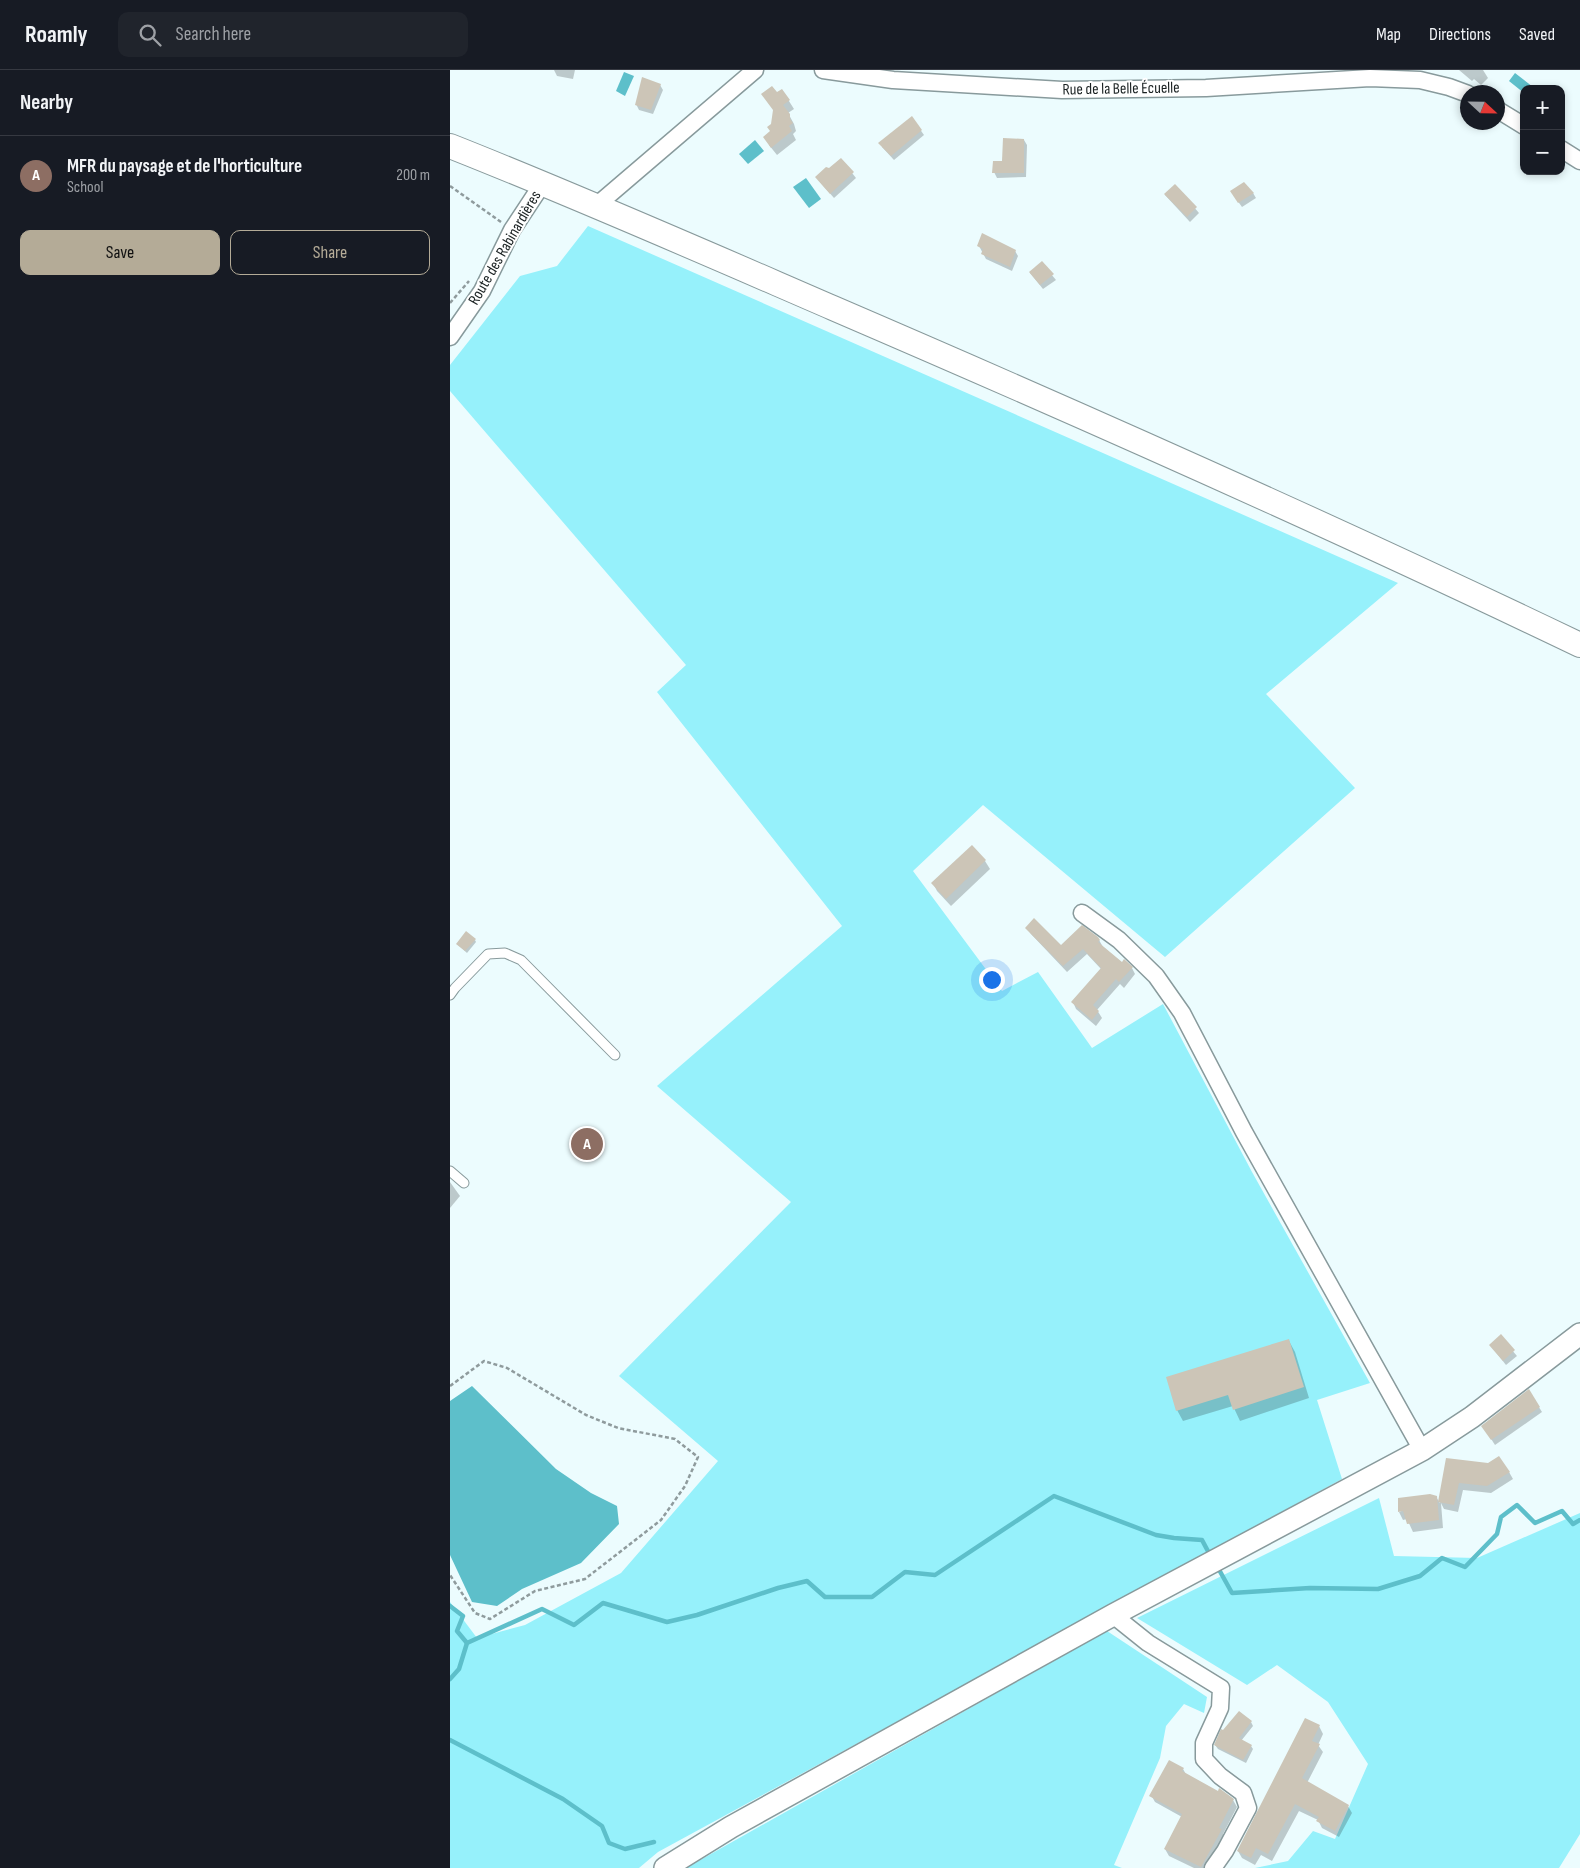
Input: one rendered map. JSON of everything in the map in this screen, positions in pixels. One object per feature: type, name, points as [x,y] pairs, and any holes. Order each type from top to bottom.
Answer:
[{"type":"main road","points":[[450,146],[543,183],[993,376],[1244,488],[1580,646]]},
{"type":"street","points":[[598,207],[603,200],[755,70]]},
{"type":"street","name":"Rue de la Belle Écuelle","points":[[823,70],[893,80],[1062,90],[1206,88],[1422,75],[1460,91]]},
{"type":"street","points":[[1505,114],[1520,124]]},
{"type":"street","points":[[1565,152],[1580,161]]},
{"type":"street","name":"Route des Rabinardières","points":[[450,337],[482,291],[512,230],[543,183]]},
{"type":"street","points":[[1082,913],[1119,940],[1156,976],[1182,1013],[1244,1132],[1422,1450]]},
{"type":"street","points":[[665,1868],[731,1827],[1114,1615],[1422,1450],[1472,1417],[1580,1334]]},
{"type":"street","points":[[1114,1615],[1148,1643],[1221,1688],[1220,1708],[1204,1743],[1204,1759],[1220,1776],[1243,1793],[1248,1808],[1225,1851],[1213,1868]]},
{"type":"lane","points":[[450,995],[488,954],[505,953],[521,960],[615,1055]]},
{"type":"lane","points":[[450,1172],[464,1183]]},
{"type":"path","points":[[450,186],[512,230]]},
{"type":"path","points":[[450,1386],[484,1361],[507,1368],[586,1415],[618,1428],[675,1439],[698,1457],[685,1486],[661,1520],[585,1579],[535,1591],[490,1619],[475,1613],[450,1575]]},
{"type":"shaded area","points":[[624,72],[634,76],[625,96],[616,91]]},
{"type":"shaded area","points":[[1515,73],[1530,85],[1520,85],[1520,90],[1509,81]]},
{"type":"shaded area","points":[[755,140],[764,151],[748,164],[739,154]]},
{"type":"shaded area","points":[[806,178],[821,199],[809,208],[793,187]]},
{"type":"shaded area","points":[[588,226],[1398,583],[1266,694],[1355,788],[1165,957],[983,805],[913,871],[1002,991],[1038,972],[1092,1048],[1163,1004],[1252,1172],[1370,1383],[1317,1400],[1342,1479],[658,1852],[639,1868],[450,1868],[450,1602],[477,1638],[525,1625],[621,1573],[718,1461],[619,1376],[791,1202],[657,1086],[842,926],[657,692],[686,665],[450,391],[450,365],[520,276],[557,266]]},
{"type":"shaded area","points":[[472,1386],[556,1469],[591,1493],[617,1506],[619,1524],[581,1563],[522,1589],[497,1606],[472,1602],[450,1555],[450,1401]]},
{"type":"shaded area","points":[[1379,1498],[1394,1556],[1477,1558],[1580,1513],[1580,1834],[1559,1868],[1255,1868],[1288,1861],[1313,1831],[1335,1839],[1368,1764],[1328,1702],[1277,1665],[1247,1685],[1137,1618]]},
{"type":"shaded area","points":[[1107,1631],[1207,1697],[1204,1713],[1184,1704],[1166,1726],[1160,1758],[1114,1865],[1122,1868],[686,1868]]},
{"type":"building","points":[[642,77],[661,84],[651,110],[635,105]]},
{"type":"building","points":[[772,86],[777,92],[782,89],[790,100],[783,105],[790,114],[790,119],[793,123],[789,126],[792,131],[771,148],[763,137],[770,131],[767,127],[771,124],[773,110],[761,94]]},
{"type":"building","points":[[912,116],[922,130],[891,156],[878,143]]},
{"type":"building","points":[[1003,138],[1024,139],[1024,173],[992,173],[993,161],[1002,161]]},
{"type":"building","points":[[841,158],[854,172],[830,194],[815,177],[826,167],[829,168]]},
{"type":"building","points":[[1244,182],[1254,193],[1238,203],[1230,191]]},
{"type":"building","points":[[1175,184],[1197,207],[1187,217],[1164,194]]},
{"type":"building","points":[[982,233],[1016,250],[1010,267],[981,254],[983,249],[977,246]]},
{"type":"building","points":[[1042,261],[1054,274],[1040,285],[1029,272]]},
{"type":"building","points":[[972,845],[986,860],[946,899],[931,883]]},
{"type":"building","points":[[1034,918],[1061,945],[1082,925],[1098,937],[1100,940],[1098,942],[1122,962],[1124,959],[1133,967],[1119,982],[1116,979],[1093,1005],[1099,1011],[1092,1020],[1071,1002],[1101,968],[1083,949],[1063,966],[1025,928]]},
{"type":"building","points":[[466,931],[476,939],[465,951],[456,944]]},
{"type":"building","points":[[1501,1334],[1515,1350],[1503,1361],[1489,1345]]},
{"type":"building","points":[[1289,1339],[1304,1387],[1233,1410],[1228,1395],[1176,1411],[1166,1377]]},
{"type":"building","points":[[1529,1389],[1540,1407],[1491,1440],[1481,1426]]},
{"type":"building","points":[[1499,1456],[1510,1472],[1487,1486],[1459,1483],[1454,1505],[1438,1502],[1446,1458],[1488,1463]]},
{"type":"building","points":[[1430,1494],[1437,1496],[1439,1520],[1407,1524],[1403,1511],[1398,1512],[1398,1498]]},
{"type":"building","points":[[1239,1711],[1252,1721],[1239,1738],[1252,1745],[1243,1760],[1214,1745],[1221,1729],[1223,1730]]},
{"type":"building","points":[[1305,1718],[1320,1725],[1312,1741],[1320,1744],[1302,1778],[1349,1805],[1335,1831],[1316,1821],[1319,1817],[1295,1804],[1268,1854],[1256,1848],[1251,1858],[1237,1851]]},
{"type":"building","points":[[1169,1760],[1184,1768],[1182,1771],[1218,1791],[1219,1788],[1234,1799],[1219,1828],[1222,1829],[1201,1867],[1164,1849],[1182,1814],[1149,1796]]},
{"type":"waterway","points":[[450,1679],[459,1669],[467,1643],[542,1609],[574,1625],[603,1603],[667,1622],[697,1615],[778,1588],[807,1581],[825,1597],[872,1597],[905,1572],[935,1575],[1054,1496],[1156,1535],[1202,1540],[1210,1555]]},
{"type":"waterway","points":[[1217,1566],[1232,1593],[1310,1588],[1378,1589],[1420,1576],[1442,1558],[1465,1567],[1497,1534],[1501,1517],[1517,1505],[1535,1523],[1562,1511],[1573,1524],[1580,1520]]},
{"type":"waterway","points":[[450,1606],[463,1616],[457,1631],[467,1643]]},
{"type":"waterway","points":[[450,1740],[563,1799],[602,1826],[609,1843],[625,1849],[654,1842]]},
{"type":"place","name":"MFR du paysage et de l'horticulture","points":[[587,1144]]}]
